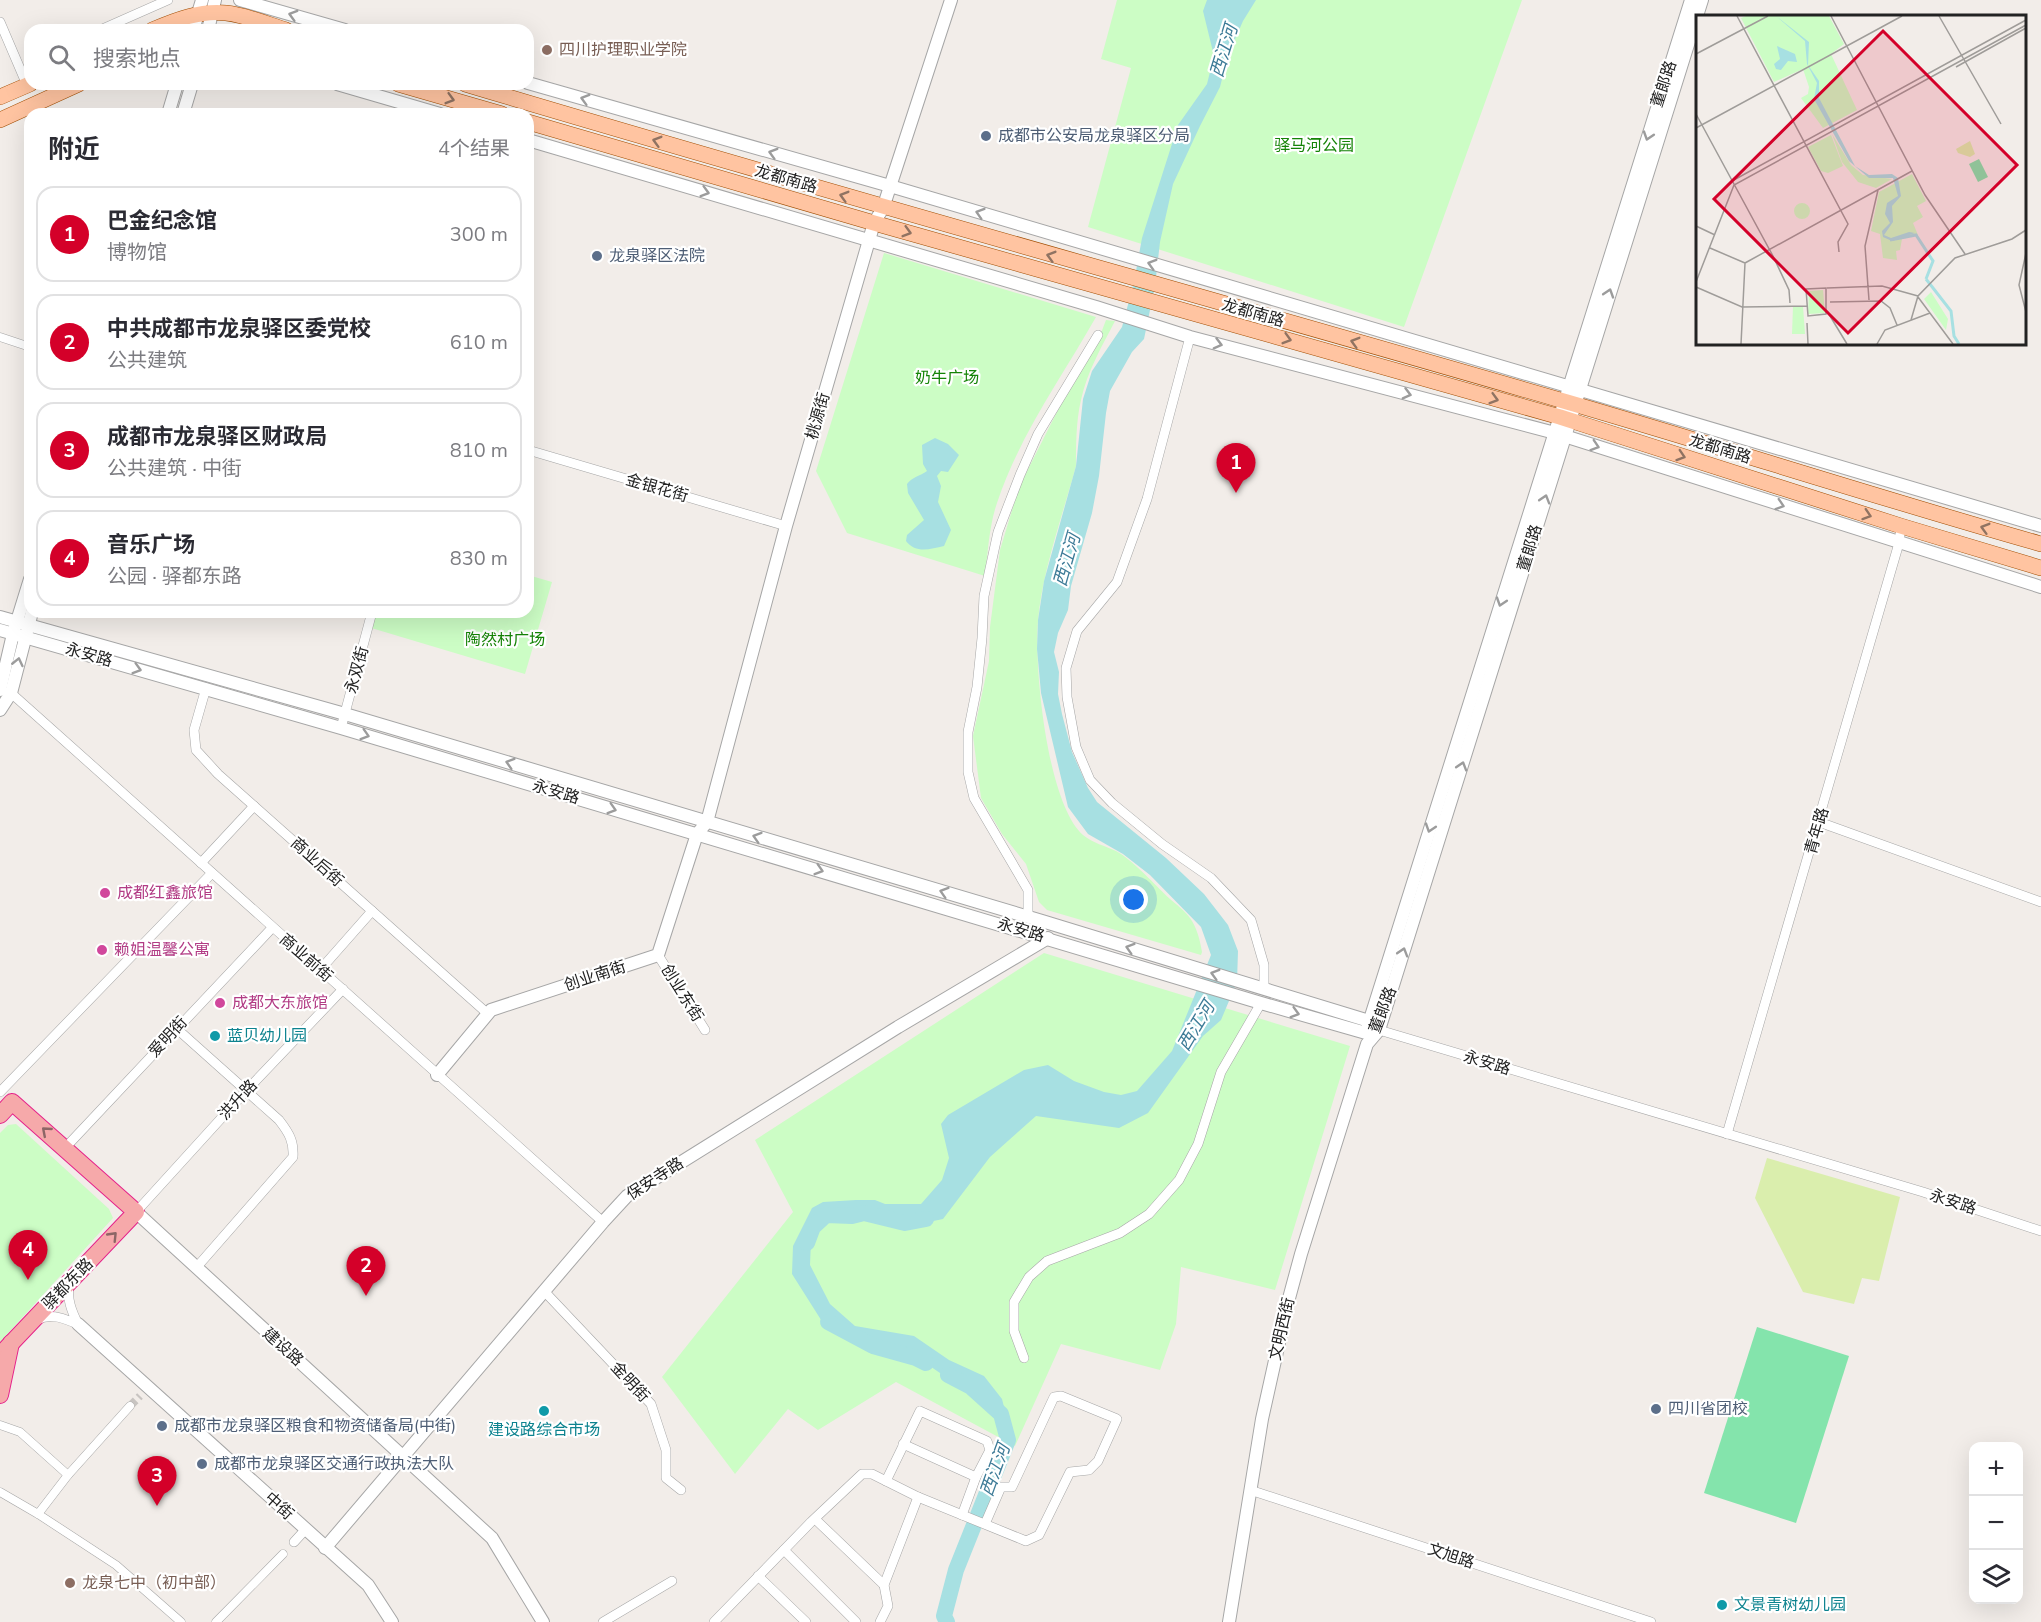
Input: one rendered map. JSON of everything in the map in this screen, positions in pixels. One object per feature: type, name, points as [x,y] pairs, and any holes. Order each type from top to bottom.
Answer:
[{"type":"highway","points":[[0,1115],[4,1095]]},
{"type":"highway","name":"建设路","points":[[4,1095],[136,1212]]},
{"type":"highway","name":"驿都东路","points":[[6,1349],[136,1212]]},
{"type":"highway","points":[[0,1395],[6,1349]]},
{"type":"main road","points":[[166,24],[207,7],[265,24]]},
{"type":"main road","points":[[0,97],[24,86]]},
{"type":"main road","points":[[26,108],[66,90]]},
{"type":"main road","points":[[419,90],[481,108]]},
{"type":"main road","name":"龙都南路","points":[[480,90],[525,108]]},
{"type":"main road","points":[[0,120],[24,109]]},
{"type":"main road","name":"龙都南路","points":[[534,111],[1174,291],[1572,395],[1876,497],[2041,544]]},
{"type":"main road","name":"龙都南路","points":[[534,124],[874,223],[1565,419],[2041,568]]},
{"type":"street","points":[[114,24],[168,0]]},
{"type":"street","points":[[240,0],[324,24]]},
{"type":"street","name":"桃源街","points":[[697,834],[707,822],[786,526],[874,223],[883,208],[951,0]]},
{"type":"street","name":"董郞路","points":[[1370,1032],[1565,419],[1691,0]]},
{"type":"street","name":"董郞路","points":[[1697,15],[1702,0]]},
{"type":"street","points":[[197,24],[207,7]]},
{"type":"street","points":[[207,7],[208,24]]},
{"type":"street","name":"董郞路","points":[[1572,395],[1696,18]]},
{"type":"street","points":[[0,22],[24,75]]},
{"type":"street","points":[[19,66],[24,64]]},
{"type":"street","points":[[534,85],[890,186],[1187,274],[1572,395],[2041,526]]},
{"type":"street","points":[[170,108],[175,90]]},
{"type":"street","points":[[185,108],[190,90]]},
{"type":"street","points":[[358,90],[419,108]]},
{"type":"street","points":[[534,142],[1096,307],[1190,337],[1560,435],[2041,587]]},
{"type":"street","points":[[1028,917],[1028,890],[974,798],[968,772],[968,732],[977,687],[984,596],[998,532],[1020,475],[1038,434],[1098,334]]},
{"type":"street","points":[[0,337],[24,346]]},
{"type":"street","points":[[1190,337],[1147,499],[1117,582],[1077,631],[1066,668],[1067,697],[1076,747],[1090,780],[1112,803],[1211,878],[1251,920],[1264,965],[1264,988]]},
{"type":"street","name":"金银花街","points":[[534,452],[786,526]]},
{"type":"street","name":"青年路","points":[[1727,1134],[1899,543],[1901,525]]},
{"type":"street","points":[[0,710],[24,613]]},
{"type":"street","points":[[0,617],[21,630],[345,714],[1264,988],[1370,1032]]},
{"type":"street","points":[[21,630],[28,618]]},
{"type":"street","name":"永双街","points":[[341,728],[370,618]]},
{"type":"street","name":"永安路","points":[[0,630],[21,630],[206,688],[1048,938],[1085,951],[1727,1134],[1923,1192],[2041,1231]]},
{"type":"street","name":"商业后街","points":[[206,688],[194,730],[196,750],[218,774],[488,1014]]},
{"type":"street","name":"商业前街","points":[[6,692],[603,1222]]},
{"type":"street","points":[[201,863],[254,806]]},
{"type":"street","points":[[1819,822],[2041,902]]},
{"type":"street","points":[[658,956],[697,834]]},
{"type":"street","points":[[4,1095],[212,873]]},
{"type":"street","points":[[320,970],[372,911]]},
{"type":"street","name":"爱明街","points":[[65,1148],[272,928]]},
{"type":"street","name":"保安寺路","points":[[325,1548],[627,1196],[898,1027],[1048,938]]},
{"type":"street","name":"创业南街","points":[[437,1075],[491,1010],[658,956]]},
{"type":"street","name":"创业东街","points":[[658,956],[705,1030]]},
{"type":"street","name":"洪升路","points":[[136,1212],[343,989]]},
{"type":"street","points":[[1024,1358],[1014,1331],[1014,1302],[1029,1276],[1047,1261],[1120,1233],[1149,1214],[1179,1180],[1198,1144],[1221,1072],[1261,1003]]},
{"type":"street","points":[[176,1028],[279,1120],[294,1144],[293,1157],[196,1268]]},
{"type":"street","name":"文明西街","points":[[1229,1622],[1262,1419],[1298,1264],[1370,1032]]},
{"type":"street","name":"建设路","points":[[136,1212],[492,1538],[543,1622]]},
{"type":"street","points":[[69,1282],[70,1308],[78,1324]]},
{"type":"street","name":"金明街","points":[[544,1291],[651,1404],[666,1450],[666,1478],[681,1490]]},
{"type":"street","points":[[27,1326],[43,1317],[53,1316],[78,1324]]},
{"type":"street","name":"中街","points":[[78,1324],[144,1391],[368,1584],[392,1622]]},
{"type":"street","points":[[714,1622],[862,1474],[872,1474],[918,1497],[1026,1541],[1039,1535],[1070,1472],[1089,1470],[1098,1461],[1117,1419],[1061,1396],[1054,1397],[1012,1487],[1001,1487],[983,1523]]},
{"type":"street","points":[[38,1514],[68,1474],[130,1406]]},
{"type":"street","points":[[886,1481],[921,1411],[987,1441],[990,1450],[976,1477],[966,1516]]},
{"type":"street","points":[[0,1425],[20,1432],[68,1474]]},
{"type":"street","points":[[903,1444],[976,1477]]},
{"type":"street","name":"文旭路","points":[[1250,1490],[1651,1622]]},
{"type":"street","points":[[0,1492],[116,1564],[182,1622]]},
{"type":"street","points":[[880,1622],[888,1606],[884,1585],[918,1497]]},
{"type":"street","points":[[815,1519],[884,1585]]},
{"type":"street","points":[[294,1542],[305,1530]]},
{"type":"street","points":[[784,1550],[856,1622]]},
{"type":"street","points":[[216,1622],[283,1554]]},
{"type":"street","points":[[758,1576],[806,1622]]},
{"type":"street","points":[[603,1622],[672,1581]]},
{"type":"green space","name":"驿马河公园","points":[[1117,0],[1522,0],[1404,327],[1088,227],[1131,68],[1101,59]]},
{"type":"green space","name":"奶牛广场","points":[[884,253],[1096,317],[1042,407],[1006,478],[992,521],[985,576],[847,533],[816,471]]},
{"type":"green space","points":[[1106,320],[1115,321],[1095,359],[1079,408],[1076,466],[1048,563],[1040,602],[1037,642],[1041,701],[1052,766],[1060,795],[1071,819],[1087,838],[1116,851],[1130,861],[1186,913],[1196,930],[1201,955],[1047,910],[1039,902],[1026,864],[1002,834],[981,798],[973,736],[989,661],[990,627],[1000,550],[1019,487],[1064,398],[1095,349]]},
{"type":"green space","name":"陶然村广场","points":[[534,577],[552,582],[525,674],[368,627],[370,618],[534,618]]},
{"type":"green space","points":[[1044,953],[1350,1046],[1275,1290],[1181,1267],[1176,1324],[1160,1370],[1061,1344],[1015,1446],[896,1382],[818,1430],[788,1409],[735,1474],[662,1377],[793,1212],[755,1140]]},
{"type":"green space","points":[[16,1124],[109,1209],[113,1218],[0,1342],[0,1133],[8,1125]]},
{"type":"green space","points":[[1767,1158],[1900,1197],[1879,1281],[1862,1278],[1854,1304],[1803,1292],[1755,1198]]},
{"type":"green space","points":[[1757,1327],[1849,1356],[1796,1523],[1704,1493]]},
{"type":"water","points":[[1207,0],[1256,0],[1243,21],[1228,55],[1220,87],[1173,184],[1160,242],[1155,286],[1144,339],[1132,352],[1110,391],[1092,513],[1071,586],[1068,610],[1058,633],[1054,652],[1059,672],[1058,694],[1062,714],[1072,752],[1088,788],[1097,802],[1166,858],[1204,894],[1228,925],[1238,951],[1237,982],[1221,1020],[1203,1036],[1148,1113],[1119,1128],[1036,1116],[990,1157],[943,1219],[914,1225],[876,1214],[845,1219],[817,1220],[811,1240],[810,1265],[830,1304],[855,1326],[914,1336],[949,1360],[984,1376],[1002,1399],[1007,1419],[977,1388],[956,1384],[924,1362],[823,1323],[792,1274],[793,1246],[812,1208],[823,1202],[875,1200],[885,1204],[921,1204],[942,1180],[949,1158],[941,1124],[948,1115],[1024,1070],[1048,1065],[1074,1081],[1104,1092],[1121,1095],[1137,1091],[1172,1051],[1211,955],[1201,927],[1150,875],[1123,854],[1088,834],[1068,807],[1041,693],[1037,649],[1038,620],[1044,581],[1076,466],[1083,399],[1092,371],[1122,327],[1134,282],[1142,238],[1178,125],[1207,84],[1214,56],[1203,11]]},
{"type":"water","points":[[935,438],[948,444],[959,455],[948,472],[941,471],[937,476],[941,486],[938,502],[951,530],[944,546],[919,549],[906,541],[907,535],[924,520],[908,493],[907,484],[927,471],[923,464],[922,445]]},
{"type":"waterway","name":"西江河","points":[[807,1243],[813,1227],[826,1215],[852,1216],[864,1213],[905,1223],[926,1219]]},
{"type":"waterway","name":"西江河","points":[[828,1322],[873,1346],[926,1363]]},
{"type":"waterway","name":"西江河","points":[[947,1622],[944,1616],[956,1570],[1008,1440],[1001,1414],[971,1387],[948,1375]]},
{"type":"tunnel","points":[[130,1406],[140,1396]]},
{"type":"place","name":"四川护理职业学院","points":[[547,50]]},
{"type":"place","name":"成都市公安局龙泉驿区分局","points":[[986,136]]},
{"type":"place","name":"龙泉驿区法院","points":[[597,256]]},
{"type":"place","name":"巴金纪念馆","points":[[1236,493]]},
{"type":"place","name":"成都红鑫旅馆","points":[[105,893]]},
{"type":"place","name":"赖姐温馨公寓","points":[[102,950]]},
{"type":"place","name":"成都大东旅馆","points":[[220,1003]]},
{"type":"place","name":"蓝贝幼儿园","points":[[215,1036]]},
{"type":"place","name":"音乐广场","points":[[28,1280]]},
{"type":"place","name":"中共成都市龙泉驿区委党校","points":[[366,1296]]},
{"type":"place","name":"四川省团校","points":[[1656,1409]]},
{"type":"place","name":"建设路综合市场","points":[[544,1411]]},
{"type":"place","name":"成都市龙泉驿区粮食和物资储备局(中街)","points":[[162,1426]]},
{"type":"place","name":"成都市龙泉驿区交通行政执法大队","points":[[202,1464]]},
{"type":"place","name":"成都市龙泉驿区财政局","points":[[157,1506]]},
{"type":"place","name":"龙泉七中（初中部）","points":[[70,1583]]},
{"type":"place","name":"文景青树幼儿园","points":[[1722,1605]]}]
